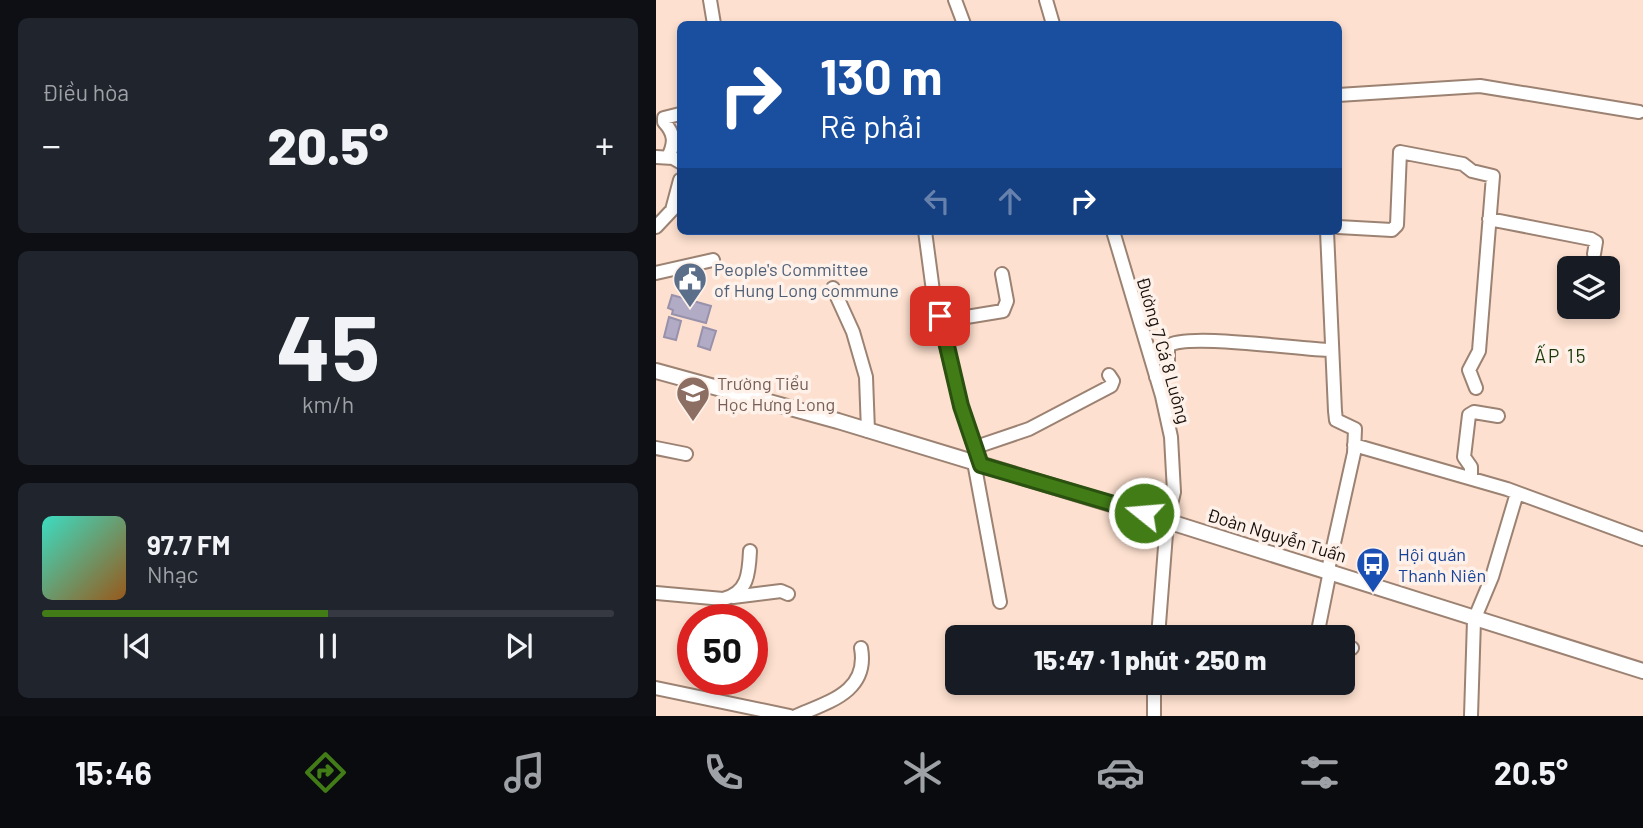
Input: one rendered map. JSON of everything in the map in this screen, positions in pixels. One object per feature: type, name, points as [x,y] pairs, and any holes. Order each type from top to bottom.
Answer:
[{"type":"main road","name":"Đoàn Nguyễn Tuấn","points":[[656,371],[978,463],[1643,671]]},
{"type":"street","points":[[710,0],[714,21]]},
{"type":"street","points":[[955,0],[963,21]]},
{"type":"street","points":[[1046,0],[1052,21]]},
{"type":"street","points":[[1342,95],[1480,86],[1638,112]]},
{"type":"street","points":[[668,159],[674,140],[664,118],[677,115]]},
{"type":"street","points":[[1342,227],[1392,230],[1397,225],[1400,152],[1463,163],[1472,171],[1493,176],[1479,351],[1469,370],[1476,388]]},
{"type":"street","points":[[656,227],[672,210],[677,191]]},
{"type":"street","points":[[1489,219],[1591,239],[1596,242],[1594,254]]},
{"type":"street","points":[[926,235],[933,291],[961,406],[976,447],[1000,602]]},
{"type":"street","name":"Đường 7 Cá 8 Luông","points":[[1114,235],[1171,437],[1174,492],[1167,521],[1159,625]]},
{"type":"street","points":[[1319,625],[1355,429],[1336,420],[1327,235]]},
{"type":"street","points":[[656,273],[713,260]]},
{"type":"street","points":[[942,321],[1003,311],[1007,302],[1002,274]]},
{"type":"street","points":[[833,288],[853,332],[866,377],[868,430]]},
{"type":"street","points":[[1156,376],[1168,371],[1168,345],[1176,341],[1224,340],[1300,350],[1331,350]]},
{"type":"street","points":[[976,447],[1029,429],[1111,386],[1113,381],[1109,375]]},
{"type":"street","points":[[1472,478],[1470,465],[1464,457],[1469,415],[1474,412],[1498,416]]},
{"type":"street","points":[[1354,445],[1472,478],[1643,540]]},
{"type":"street","points":[[656,448],[686,454]]},
{"type":"street","points":[[1471,716],[1474,620],[1492,577],[1517,494]]},
{"type":"street","points":[[732,597],[740,592],[747,579],[750,551]]},
{"type":"street","points":[[656,593],[723,599],[781,591],[788,594]]},
{"type":"street","points":[[796,716],[849,690],[858,680],[863,659],[861,648]]},
{"type":"street","points":[[656,688],[790,716]]},
{"type":"street","points":[[1154,695],[1154,716]]},
{"type":"building","name":"People's Committee of Hung Long commune","points":[[672,295],[711,306],[706,323],[672,314],[673,310],[668,308]]},
{"type":"building","points":[[669,317],[681,321],[676,340],[664,337]]},
{"type":"building","points":[[703,327],[716,331],[710,350],[698,346]]},
{"type":"place","name":"People's Committee of Hung Long commune","points":[[690,309]]},
{"type":"place","name":"Trường Tiểu Học Hưng Long","points":[[693,423]]},
{"type":"place","name":"Hội quán Thanh Niên","points":[[1373,594]]},
{"type":"district","name":"ẤP 15","points":[[1561,355]]},
{"type":"route","points":[[940,316],[961,406],[981,465],[1144,513]]}]
